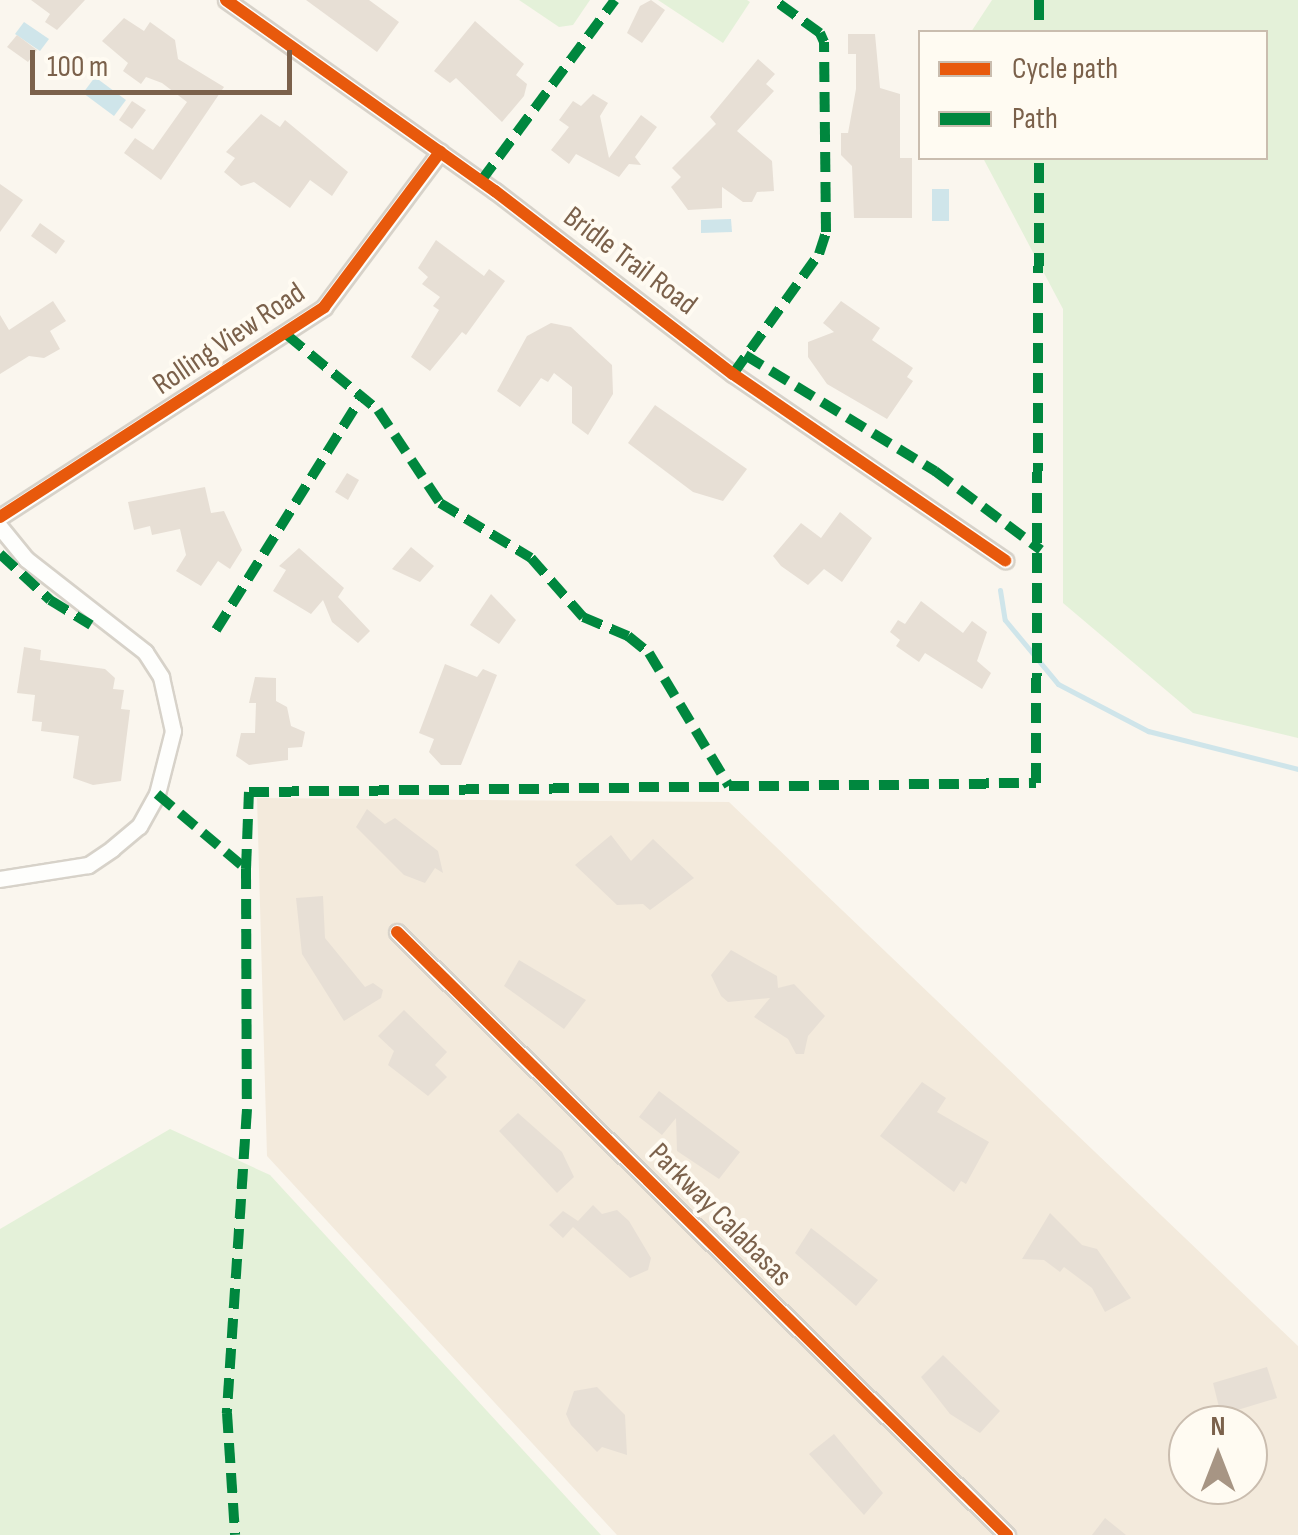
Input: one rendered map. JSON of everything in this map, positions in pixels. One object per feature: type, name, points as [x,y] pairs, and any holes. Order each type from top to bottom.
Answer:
[{"type":"street","name":"Bridle Trail Road","points":[[226,0],[440,152],[733,374],[1005,560]]},
{"type":"street","name":"Rolling View Road","points":[[0,517],[324,307],[440,152]]},
{"type":"street","points":[[0,527],[26,559],[145,652],[162,677],[173,731],[157,794],[126,838],[88,865],[0,879]]},
{"type":"street","name":"Parkway Calabasas","points":[[397,932],[1006,1535]]},
{"type":"shaded area","points":[[24,22],[49,39],[40,51],[15,34]]},
{"type":"shaded area","points":[[95,77],[126,100],[114,116],[83,93]]},
{"type":"shaded area","points":[[932,189],[949,189],[949,221],[932,221]]},
{"type":"shaded area","points":[[731,219],[732,232],[701,233],[701,220]]},
{"type":"shaded area","points":[[257,798],[729,802],[1298,1346],[1298,1535],[617,1535],[267,1156]]},
{"type":"green space","points":[[519,0],[590,0],[573,25],[559,27]]},
{"type":"green space","points":[[658,0],[747,0],[750,2],[723,43]]},
{"type":"green space","points":[[992,0],[1298,0],[1298,738],[1193,713],[1063,603],[1063,309],[984,160],[1268,160],[1268,30],[972,30]]},
{"type":"green space","points":[[170,1129],[270,1175],[601,1535],[0,1535],[0,1229]]},
{"type":"building","points":[[31,0],[85,0],[57,30],[45,22],[50,14]]},
{"type":"building","points":[[306,0],[369,0],[399,22],[377,52]]},
{"type":"building","points":[[651,0],[665,10],[642,43],[627,33],[640,6]]},
{"type":"building","points":[[124,18],[144,31],[150,22],[175,40],[178,59],[224,87],[161,180],[124,153],[135,138],[153,150],[187,102],[162,83],[146,77],[141,84],[123,71],[128,63],[102,41]]},
{"type":"building","points":[[475,21],[524,64],[516,75],[527,84],[524,96],[502,122],[456,78],[450,83],[434,71]]},
{"type":"building","points":[[848,34],[875,34],[880,88],[900,94],[900,158],[912,158],[912,218],[854,218],[852,166],[841,155],[841,133],[848,133],[856,89],[856,54],[848,54]]},
{"type":"building","points":[[17,35],[37,50],[28,62],[7,47]]},
{"type":"building","points":[[758,59],[775,74],[766,84],[774,91],[737,131],[772,161],[774,191],[757,192],[752,202],[743,202],[722,187],[722,208],[688,210],[671,187],[681,177],[672,168],[716,124],[710,117]]},
{"type":"building","points":[[593,94],[608,103],[600,116],[609,158],[641,115],[657,127],[635,157],[641,165],[629,164],[619,177],[576,154],[569,164],[551,150],[569,127],[559,120],[573,101],[581,106]]},
{"type":"building","points":[[132,101],[146,110],[132,129],[119,120]]},
{"type":"building","points":[[261,114],[280,127],[285,120],[348,172],[332,196],[310,180],[290,208],[254,182],[241,186],[224,172],[235,158],[226,152]]},
{"type":"building","points":[[0,184],[23,200],[0,232]]},
{"type":"building","points":[[40,223],[65,241],[56,254],[31,236]]},
{"type":"building","points":[[436,240],[484,276],[489,269],[505,281],[466,335],[462,332],[430,371],[411,357],[439,310],[433,306],[440,297],[422,284],[428,277],[418,268]]},
{"type":"building","points":[[53,301],[66,321],[50,331],[60,349],[44,358],[29,356],[0,374],[0,315],[9,330]]},
{"type":"building","points":[[841,301],[880,328],[872,340],[913,368],[907,377],[913,381],[887,419],[827,384],[808,357],[808,342],[834,332],[823,323]]},
{"type":"building","points":[[551,323],[571,327],[612,365],[613,394],[588,435],[572,423],[572,387],[554,373],[548,382],[541,378],[520,407],[497,391],[527,336]]},
{"type":"building","points":[[655,405],[747,469],[723,501],[693,492],[628,443]]},
{"type":"building","points":[[347,473],[359,480],[348,500],[335,492]]},
{"type":"building","points":[[205,487],[211,513],[224,511],[242,550],[230,569],[218,561],[201,586],[176,571],[186,555],[180,529],[152,535],[150,526],[134,530],[128,502]]},
{"type":"building","points":[[840,512],[872,538],[842,582],[824,569],[808,585],[773,556],[801,523],[821,538]]},
{"type":"building","points":[[411,547],[434,566],[420,582],[392,569]]},
{"type":"building","points":[[299,548],[344,588],[338,597],[370,631],[358,643],[332,622],[323,600],[311,614],[273,591],[286,570],[279,566]]},
{"type":"building","points":[[491,594],[516,620],[499,644],[470,625]]},
{"type":"building","points":[[921,601],[963,633],[972,621],[987,632],[977,661],[991,673],[982,689],[925,653],[919,662],[896,646],[900,640],[890,632],[898,620],[905,624]]},
{"type":"building","points":[[24,647],[41,650],[40,660],[105,669],[115,678],[113,689],[124,690],[121,709],[130,710],[121,781],[93,785],[73,778],[79,736],[41,731],[42,722],[32,721],[35,695],[17,693]]},
{"type":"building","points":[[445,664],[477,677],[483,669],[497,675],[461,765],[441,765],[429,752],[434,739],[419,733]]},
{"type":"building","points":[[255,677],[276,678],[276,701],[287,707],[291,726],[305,732],[302,747],[288,748],[288,760],[249,765],[236,756],[241,733],[255,733],[256,703],[249,703]]},
{"type":"building","points":[[367,809],[385,824],[395,818],[438,851],[443,873],[435,868],[425,883],[404,875],[356,827]]},
{"type":"building","points":[[611,835],[631,861],[653,839],[694,878],[650,910],[643,904],[617,905],[575,865]]},
{"type":"building","points":[[323,896],[325,938],[365,987],[373,983],[383,990],[381,998],[344,1021],[302,954],[296,898]]},
{"type":"building","points":[[731,950],[777,976],[778,988],[794,984],[825,1016],[808,1036],[804,1054],[796,1054],[788,1039],[754,1017],[770,998],[728,1002],[721,996],[711,975]]},
{"type":"building","points":[[519,960],[586,1000],[564,1029],[504,986]]},
{"type":"building","points":[[404,1010],[447,1052],[435,1065],[447,1077],[428,1096],[388,1065],[394,1051],[378,1036]]},
{"type":"building","points":[[922,1082],[946,1098],[937,1112],[989,1142],[966,1184],[961,1181],[954,1192],[880,1136]]},
{"type":"building","points":[[659,1091],[740,1152],[719,1179],[677,1151],[676,1118],[662,1135],[639,1117]]},
{"type":"building","points":[[518,1113],[562,1152],[574,1177],[557,1193],[499,1131]]},
{"type":"building","points":[[593,1205],[602,1214],[617,1210],[629,1221],[651,1258],[648,1270],[630,1278],[573,1227],[563,1238],[549,1225],[563,1211],[578,1221]]},
{"type":"building","points":[[1050,1213],[1082,1245],[1097,1249],[1131,1298],[1105,1312],[1092,1288],[1064,1267],[1060,1272],[1044,1260],[1022,1259]]},
{"type":"building","points":[[811,1228],[878,1280],[856,1306],[795,1253]]},
{"type":"building","points":[[943,1355],[1000,1411],[980,1433],[950,1414],[921,1377]]},
{"type":"building","points":[[1267,1367],[1277,1398],[1254,1405],[1218,1405],[1213,1383]]},
{"type":"building","points":[[597,1387],[625,1415],[627,1455],[602,1447],[597,1452],[571,1425],[566,1414],[574,1391]]},
{"type":"building","points":[[834,1434],[883,1493],[864,1515],[809,1454]]},
{"type":"building","points":[[1105,1518],[1126,1535],[1092,1535]]},
{"type":"waterway","points":[[1000,590],[1005,620],[1058,684],[1148,731],[1298,769]]},
{"type":"marked path","points":[[481,181],[615,0]]},
{"type":"marked path","points":[[733,374],[819,254],[826,232],[824,42],[820,33],[774,0]]},
{"type":"marked path","points":[[1039,0],[1039,30]]},
{"type":"marked path","points":[[246,869],[249,792],[1036,783],[1039,160]]},
{"type":"marked path","points":[[287,335],[378,410],[440,503],[531,558],[583,617],[628,636],[649,653],[729,786]]},
{"type":"marked path","points":[[745,355],[935,471],[1041,550]]},
{"type":"marked path","points":[[216,630],[362,396]]},
{"type":"marked path","points":[[0,554],[50,600],[91,625]]},
{"type":"marked path","points":[[157,794],[246,869],[247,1109],[227,1413],[235,1535]]},
{"type":"cycle path","points":[[226,0],[495,191],[733,374],[1005,560]]},
{"type":"cycle path","points":[[0,517],[324,307],[440,152]]},
{"type":"cycle path","points":[[397,932],[1007,1535]]}]
